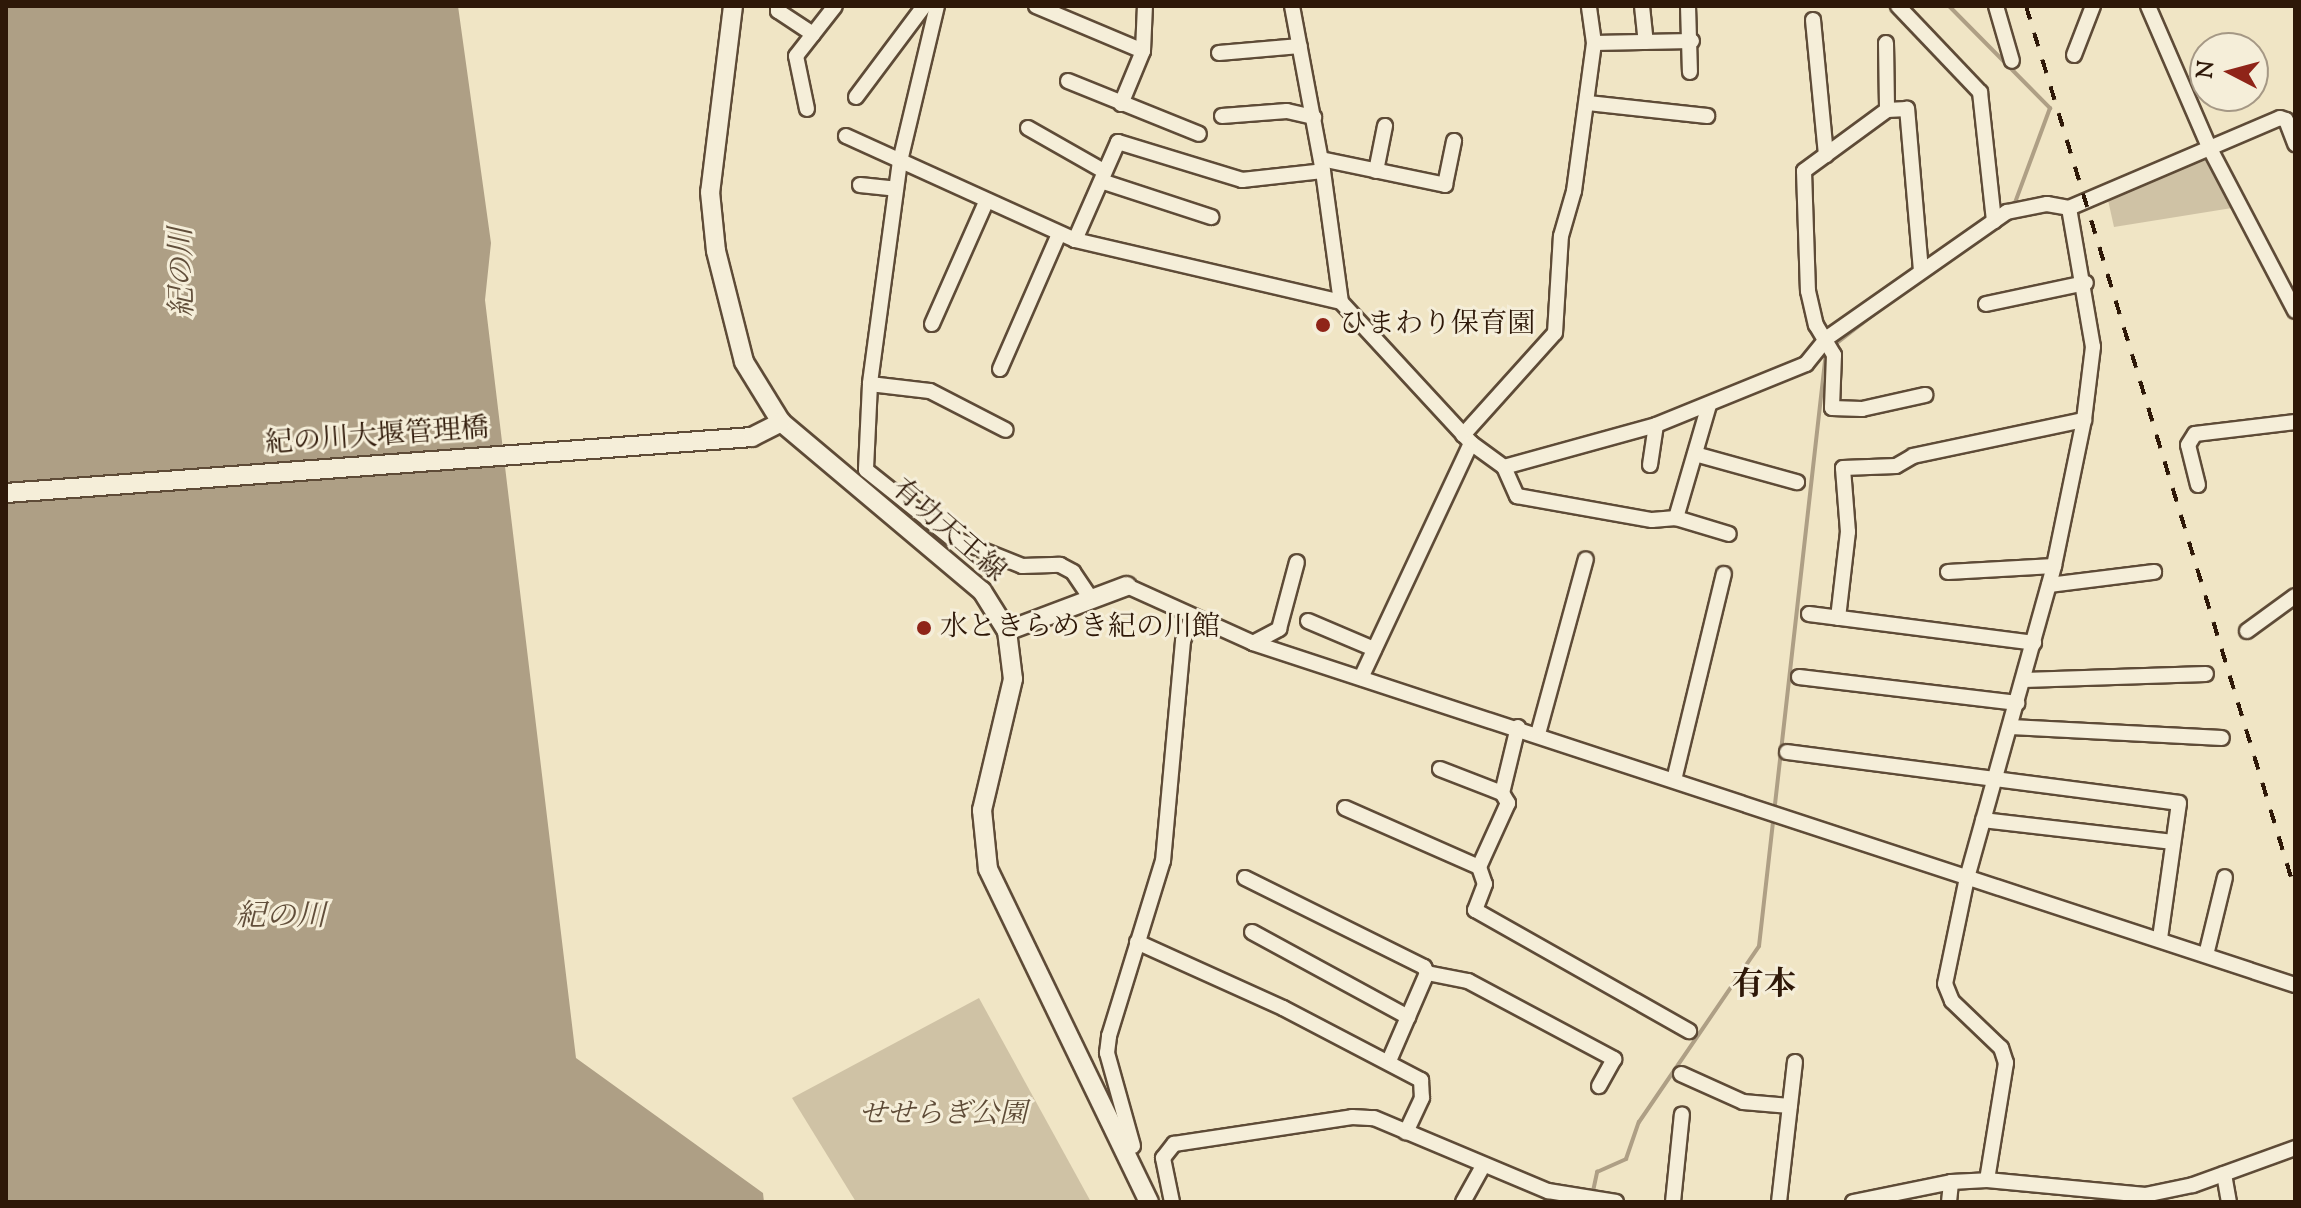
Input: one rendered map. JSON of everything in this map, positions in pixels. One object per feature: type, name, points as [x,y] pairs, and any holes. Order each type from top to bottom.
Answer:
[{"type":"main road","name":"有功天王線","points":[[733,6],[712,160],[712,223],[729,314],[744,362],[781,422],[982,591],[1007,631],[1013,679],[982,810],[988,869],[1149,1202]]},
{"type":"main road","name":"紀の川大堰管理橋","points":[[6,493],[752,437],[781,422]]},
{"type":"main road","points":[[1007,631],[1127,586]]},
{"type":"street","points":[[778,6],[778,11],[813,34]]},
{"type":"street","points":[[807,109],[796,56],[835,6]]},
{"type":"street","points":[[856,97],[924,6]]},
{"type":"street","points":[[937,6],[900,161],[870,384],[866,470],[950,537],[1022,566],[1060,565],[1073,572],[1091,599]]},
{"type":"street","points":[[1036,6],[1143,51]]},
{"type":"street","points":[[1121,104],[1143,51],[1145,6]]},
{"type":"street","points":[[1292,6],[1322,165],[1341,302]]},
{"type":"street","points":[[1361,678],[1467,439],[1555,333],[1561,236],[1588,103],[1594,43],[1589,6]]},
{"type":"street","points":[[1642,6],[1646,42]]},
{"type":"street","points":[[1688,6],[1692,41],[1690,72]]},
{"type":"street","points":[[1898,6],[1980,92],[1994,221]]},
{"type":"street","points":[[1996,6],[2012,61]]},
{"type":"street","points":[[2074,55],[2093,6]]},
{"type":"street","points":[[2148,6],[2209,147],[2293,303]]},
{"type":"street","points":[[1813,20],[1826,155]]},
{"type":"street","points":[[1594,43],[1692,41]]},
{"type":"street","points":[[1886,43],[1887,110]]},
{"type":"street","points":[[1219,53],[1300,46]]},
{"type":"street","points":[[1068,81],[1199,134]]},
{"type":"street","points":[[1588,103],[1707,116]]},
{"type":"street","points":[[1921,271],[1907,109],[1887,110],[1804,171],[1808,291],[1816,325],[1830,345],[1832,408],[1862,409],[1925,395]]},
{"type":"street","points":[[1222,116],[1287,111],[1314,117]]},
{"type":"street","points":[[1504,467],[1656,425],[1806,364],[1921,271],[1943,261],[2012,210],[2069,208],[2280,118],[2286,120],[2295,144]]},
{"type":"street","points":[[1376,171],[1385,126]]},
{"type":"street","points":[[1028,128],[1103,176],[1211,217]]},
{"type":"street","points":[[846,136],[1075,240],[1341,302],[1467,439],[1504,467],[1517,496],[1652,520],[1676,518],[1729,534]]},
{"type":"street","points":[[1075,240],[1118,142],[1242,180],[1322,165],[1376,171],[1445,185],[1454,141]]},
{"type":"street","points":[[860,185],[896,189]]},
{"type":"street","points":[[932,324],[986,202]]},
{"type":"street","points":[[1987,1180],[2006,1063],[2001,1048],[1952,1001],[1945,984],[1967,878],[2054,566],[2084,420],[2093,347],[2086,283],[2069,208]]},
{"type":"street","points":[[1000,369],[1059,234]]},
{"type":"street","points":[[1986,304],[2086,283]]},
{"type":"street","points":[[870,384],[930,391],[1006,430]]},
{"type":"street","points":[[1676,518],[1709,405]]},
{"type":"street","points":[[1838,618],[1848,532],[1843,468],[1896,466],[1913,456],[2084,420]]},
{"type":"street","points":[[2198,485],[2188,445],[2195,434],[2295,422]]},
{"type":"street","points":[[1650,465],[1656,425]]},
{"type":"street","points":[[1695,454],[1797,482]]},
{"type":"street","points":[[1538,734],[1586,559]]},
{"type":"street","points":[[1253,643],[1279,629],[1297,562]]},
{"type":"street","points":[[1948,572],[2054,566]]},
{"type":"street","points":[[2049,585],[2154,572]]},
{"type":"street","points":[[1674,780],[1724,574]]},
{"type":"street","points":[[1127,586],[1253,643],[1518,727],[2295,985]]},
{"type":"street","points":[[2247,631],[2295,596]]},
{"type":"street","points":[[1809,614],[2034,643]]},
{"type":"street","points":[[1133,1146],[1107,1053],[1163,861],[1183,641],[1192,618]]},
{"type":"street","points":[[1308,621],[1374,649]]},
{"type":"street","points":[[2024,680],[2206,674]]},
{"type":"street","points":[[1799,677],[2017,703]]},
{"type":"street","points":[[1502,793],[1518,727]]},
{"type":"street","points":[[2011,727],[2222,738]]},
{"type":"street","points":[[1787,752],[2179,803],[2160,939]]},
{"type":"street","points":[[1440,769],[1502,793],[1508,803],[1479,867],[1485,884],[1475,910],[1689,1031]]},
{"type":"street","points":[[1345,808],[1479,867]]},
{"type":"street","points":[[1983,820],[2173,842]]},
{"type":"street","points":[[2206,955],[2225,877]]},
{"type":"street","points":[[1245,878],[1424,967],[1427,973],[1389,1061]]},
{"type":"street","points":[[1252,932],[1408,1017]]},
{"type":"street","points":[[1137,942],[1389,1061],[1421,1080],[1422,1098],[1406,1133]]},
{"type":"street","points":[[1427,973],[1468,981],[1614,1059],[1599,1086]]},
{"type":"street","points":[[1779,1202],[1795,1062]]},
{"type":"street","points":[[1681,1074],[1743,1102],[1790,1106]]},
{"type":"street","points":[[1673,1202],[1682,1114]]},
{"type":"street","points":[[1172,1202],[1163,1158],[1174,1144],[1352,1117],[1374,1118],[1483,1166],[1587,1200],[1616,1202]]},
{"type":"street","points":[[1853,1202],[1951,1182],[1987,1180],[2145,1195],[2224,1174],[2295,1148]]},
{"type":"street","points":[[1463,1202],[1483,1166]]},
{"type":"street","points":[[2224,1174],[2229,1202]]},
{"type":"street","points":[[1949,1202],[1951,1182]]},
{"type":"green space","points":[[2205,157],[2232,208],[2114,227],[2108,200]]},
{"type":"green space","name":"せせらぎ公園","points":[[979,998],[1091,1202],[856,1202],[792,1098]]},
{"type":"water","name":"紀の川","points":[[6,6],[458,6],[491,243],[485,300],[576,1058],[763,1193],[764,1202],[6,1202]]},
{"type":"waterway","points":[[1949,6],[2050,108],[2013,208]]},
{"type":"waterway","points":[[1929,275],[1984,236]]},
{"type":"waterway","points":[[1833,346],[1886,305]]},
{"type":"waterway","points":[[1592,1196],[1597,1172],[1626,1159],[1639,1122],[1759,946],[1826,352]]},
{"type":"railway","points":[[2026,6],[2295,890]]},
{"type":"place","name":"ひまわり保育園","points":[[1323,325]]},
{"type":"place","name":"水ときらめき紀の川館","points":[[924,628]]},
{"type":"district","name":"有本","points":[[1764,986]]}]
